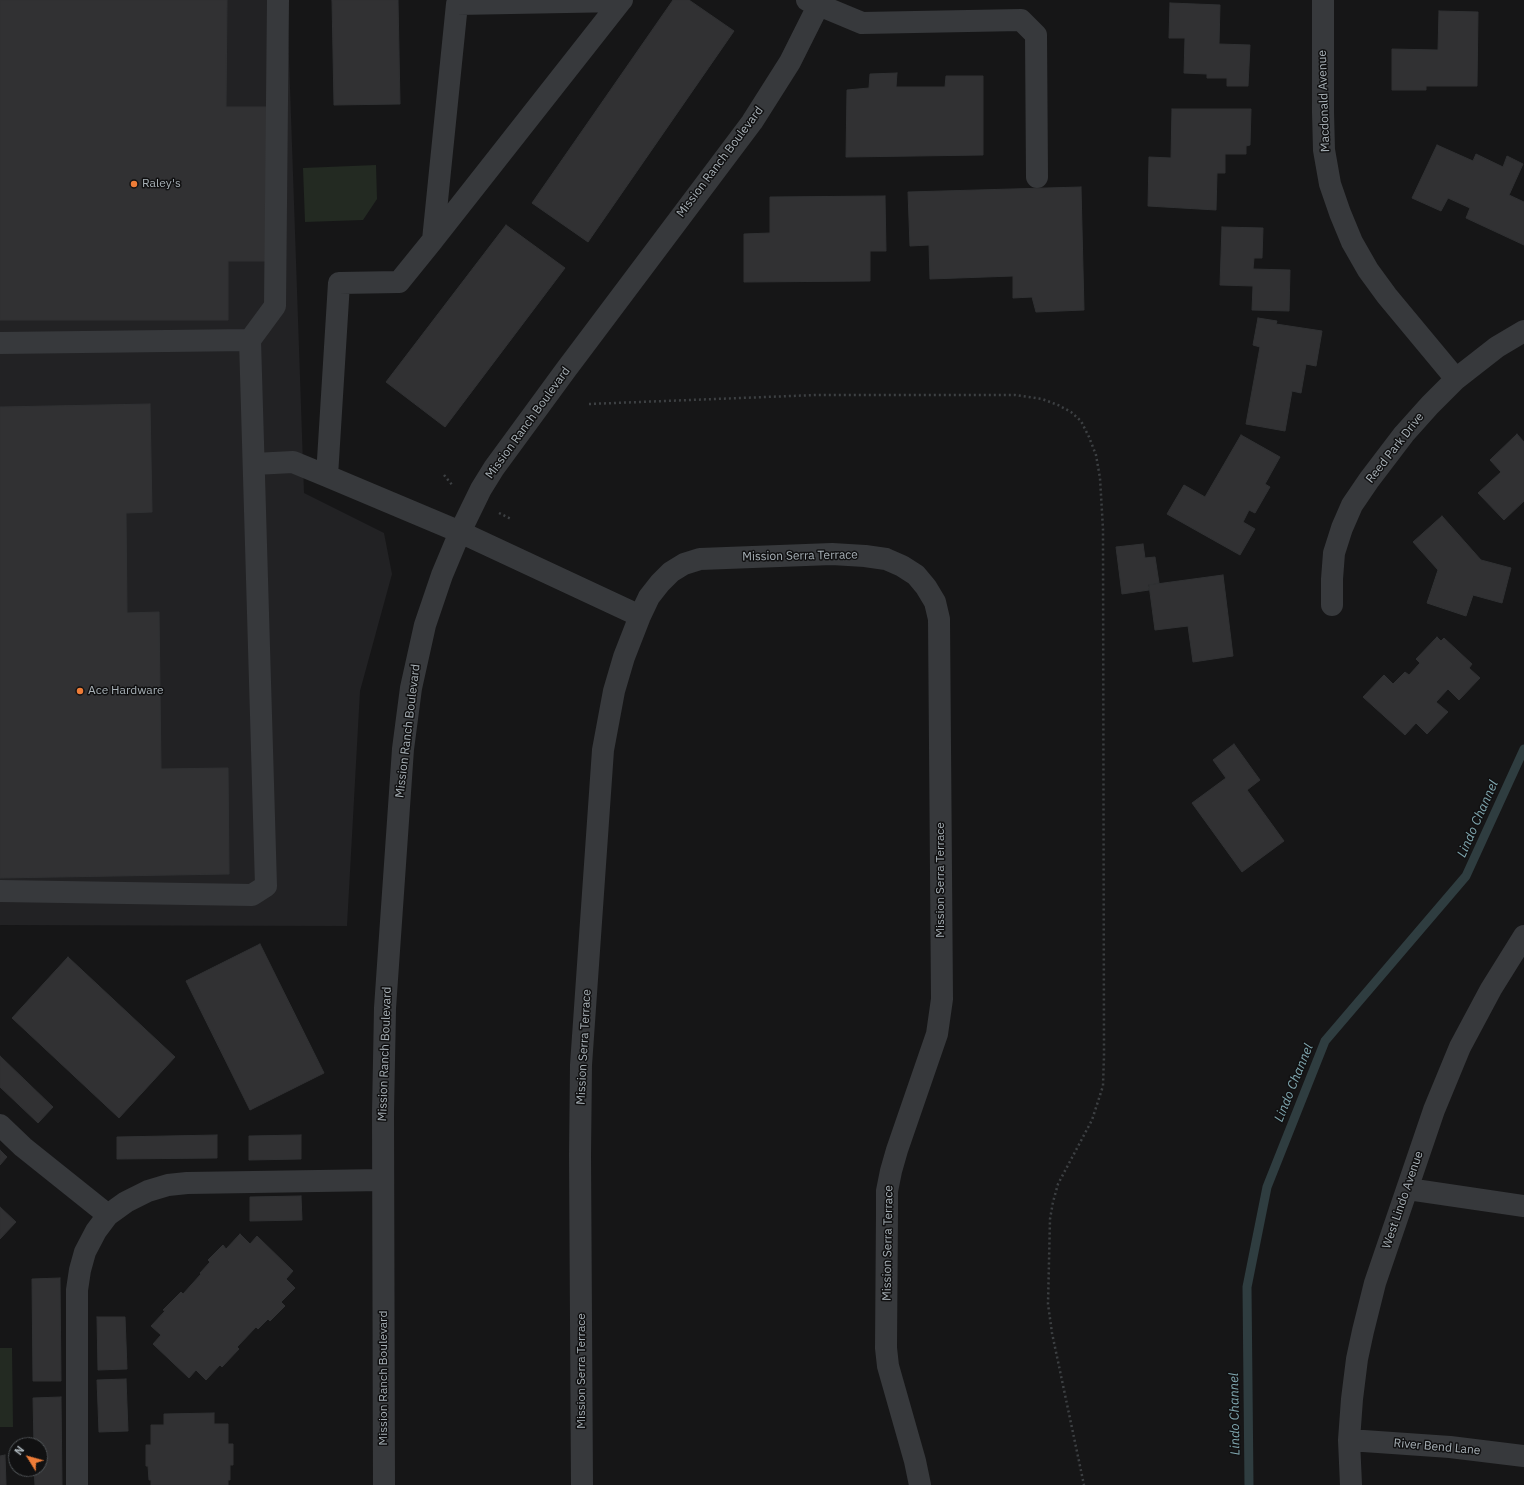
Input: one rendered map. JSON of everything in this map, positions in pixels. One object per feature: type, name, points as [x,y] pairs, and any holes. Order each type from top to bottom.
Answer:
[{"type":"street","points":[[0,891],[252,895],[266,886],[250,340],[275,306],[278,0]]},
{"type":"street","name":"Macdonald Avenue","points":[[1323,0],[1322,112],[1324,150],[1330,184],[1340,213],[1352,242],[1368,270],[1387,296],[1456,379]]},
{"type":"street","points":[[328,476],[339,283],[399,282],[621,1]]},
{"type":"street","points":[[433,240],[457,4],[621,1]]},
{"type":"street","points":[[816,2],[862,23],[1021,20],[1036,35],[1037,177]]},
{"type":"street","name":"Mission Ranch Boulevard","points":[[384,1485],[384,1029],[403,748],[411,688],[425,624],[442,575],[481,488],[508,447],[760,109],[790,62],[816,2]]},
{"type":"street","name":"Reed Park Drive","points":[[1332,605],[1334,553],[1342,528],[1352,505],[1369,480],[1404,434],[1456,379],[1497,347],[1524,331]]},
{"type":"street","points":[[0,343],[250,340]]},
{"type":"street","points":[[254,464],[292,462],[328,476],[460,532],[640,616]]},
{"type":"street","name":"Mission Serra Terrace","points":[[582,1485],[580,1155],[582,1050],[603,750],[614,690],[624,657],[640,616],[653,592],[671,572],[684,564],[700,559],[832,554],[886,559],[902,566],[916,575],[926,587],[935,602],[939,619],[942,999],[937,1034],[897,1150],[887,1192],[886,1348],[888,1366],[916,1461],[920,1485]]},
{"type":"street","name":"West Lindo Avenue","points":[[1351,1485],[1349,1440],[1354,1383],[1363,1331],[1375,1283],[1434,1110],[1460,1047],[1491,989],[1524,936]]},
{"type":"street","points":[[0,1125],[28,1151],[108,1215]]},
{"type":"street","points":[[77,1485],[77,1290],[85,1252],[96,1231],[108,1215],[126,1202],[143,1193],[168,1185],[187,1183],[383,1180]]},
{"type":"street","points":[[1408,1189],[1524,1206]]},
{"type":"street","name":"River Bend Lane","points":[[1349,1440],[1450,1447],[1524,1456]]},
{"type":"path","points":[[589,404],[816,395],[1015,395],[1042,399],[1071,412],[1081,421],[1089,437],[1096,455],[1100,478],[1103,529],[1103,1086],[1092,1120],[1058,1184],[1053,1202],[1050,1219],[1048,1304],[1052,1333],[1084,1485]]},
{"type":"shaded area","points":[[0,0],[287,0],[304,493],[384,533],[392,574],[360,691],[347,926],[0,925]]},
{"type":"shaded area","points":[[376,165],[377,199],[363,220],[305,222],[303,168]]},
{"type":"shaded area","points":[[0,1348],[12,1348],[13,1427],[0,1427]]},
{"type":"building","name":"Raley's","points":[[0,0],[227,0],[226,107],[268,107],[268,261],[228,261],[228,320],[0,320]]},
{"type":"building","points":[[332,0],[398,0],[400,104],[334,105]]},
{"type":"building","points":[[673,0],[689,0],[734,31],[588,242],[532,203]]},
{"type":"building","points":[[1170,3],[1220,5],[1219,44],[1250,45],[1248,86],[1227,86],[1227,78],[1207,78],[1207,74],[1184,73],[1185,38],[1169,38]]},
{"type":"building","points":[[1439,11],[1478,12],[1477,86],[1426,86],[1426,90],[1392,90],[1392,49],[1438,50]]},
{"type":"building","points":[[897,73],[896,87],[945,87],[946,76],[983,76],[983,155],[846,157],[847,90],[869,88],[870,74]]},
{"type":"building","points":[[1172,109],[1251,109],[1250,145],[1246,146],[1246,154],[1225,154],[1225,173],[1217,173],[1216,210],[1148,206],[1149,157],[1171,158]]},
{"type":"building","points":[[1437,145],[1473,161],[1476,154],[1503,167],[1507,156],[1523,164],[1509,195],[1524,202],[1524,245],[1466,218],[1470,208],[1448,198],[1441,211],[1412,198]]},
{"type":"building","points":[[1081,187],[1084,310],[1036,312],[1032,297],[1013,298],[1013,276],[930,279],[929,245],[910,246],[908,192]]},
{"type":"building","points":[[885,196],[886,251],[870,251],[870,281],[744,282],[744,234],[770,233],[770,197]]},
{"type":"building","points":[[506,225],[565,268],[445,427],[386,382]]},
{"type":"building","points":[[1222,227],[1263,228],[1262,258],[1254,258],[1253,269],[1290,270],[1289,311],[1252,310],[1253,286],[1220,285]]},
{"type":"building","points":[[1258,318],[1277,321],[1276,324],[1322,331],[1316,366],[1306,364],[1301,393],[1292,391],[1285,431],[1246,424],[1260,347],[1253,345]]},
{"type":"building","name":"Ace Hardware","points":[[150,404],[152,512],[126,513],[127,613],[159,612],[161,769],[228,768],[229,874],[0,878],[0,407]]},
{"type":"building","points":[[1517,434],[1524,442],[1524,501],[1504,520],[1478,493],[1501,472],[1490,460]]},
{"type":"building","points":[[1241,435],[1280,457],[1265,484],[1270,487],[1255,513],[1249,510],[1243,522],[1255,529],[1240,555],[1167,514],[1184,485],[1205,497]]},
{"type":"building","points":[[1442,516],[1481,560],[1511,568],[1502,603],[1473,595],[1466,616],[1427,603],[1438,570],[1413,542]]},
{"type":"building","points":[[1143,544],[1145,558],[1155,557],[1159,583],[1148,585],[1149,590],[1122,594],[1116,547]]},
{"type":"building","points":[[1223,575],[1233,656],[1193,662],[1188,626],[1155,630],[1149,585]]},
{"type":"building","points":[[1437,637],[1441,641],[1444,638],[1472,664],[1469,668],[1480,678],[1459,700],[1448,689],[1436,702],[1448,712],[1427,734],[1416,723],[1405,735],[1363,697],[1384,675],[1393,684],[1405,672],[1409,675],[1420,663],[1416,659]]},
{"type":"building","points":[[1234,744],[1260,780],[1247,790],[1284,841],[1242,872],[1192,803],[1226,778],[1213,760]]},
{"type":"building","points":[[260,944],[324,1073],[250,1110],[186,981]]},
{"type":"building","points":[[68,957],[175,1057],[119,1118],[12,1018]]},
{"type":"building","points":[[0,1056],[53,1107],[38,1123],[0,1087]]},
{"type":"building","points":[[217,1135],[217,1158],[117,1159],[117,1137]]},
{"type":"building","points":[[301,1135],[301,1159],[249,1160],[249,1136]]},
{"type":"building","points":[[0,1150],[7,1157],[0,1165]]},
{"type":"building","points":[[301,1196],[302,1220],[250,1221],[250,1197]]},
{"type":"building","points":[[0,1207],[16,1222],[0,1239]]},
{"type":"building","points":[[240,1234],[250,1244],[257,1236],[293,1271],[286,1279],[295,1288],[281,1302],[285,1306],[270,1321],[268,1319],[258,1329],[256,1327],[237,1347],[239,1349],[222,1367],[220,1365],[206,1380],[196,1370],[189,1378],[153,1344],[161,1335],[151,1326],[165,1311],[163,1310],[181,1292],[183,1294],[201,1274],[200,1273],[210,1262],[208,1260],[223,1245],[226,1249]]},
{"type":"building","points":[[60,1278],[61,1381],[33,1381],[32,1279]]},
{"type":"building","points":[[97,1317],[125,1317],[127,1369],[98,1370]]},
{"type":"building","points":[[126,1379],[128,1431],[99,1432],[97,1380]]},
{"type":"building","points":[[61,1397],[62,1485],[35,1485],[34,1477],[48,1477],[48,1437],[34,1437],[33,1398]]},
{"type":"building","points":[[214,1413],[214,1424],[228,1424],[228,1444],[233,1444],[233,1465],[230,1465],[230,1480],[228,1480],[228,1485],[151,1485],[148,1466],[146,1466],[146,1445],[151,1445],[151,1425],[164,1425],[164,1414]]},
{"type":"building","points":[[5,1455],[6,1485],[0,1485],[0,1456]]},
{"type":"waterway","name":"Lindo Channel","points":[[1249,1485],[1247,1287],[1267,1187],[1325,1041],[1466,876],[1524,749]]},
{"type":"place","name":"Raley's","points":[[134,184]]},
{"type":"place","name":"Ace Hardware","points":[[80,691]]}]
